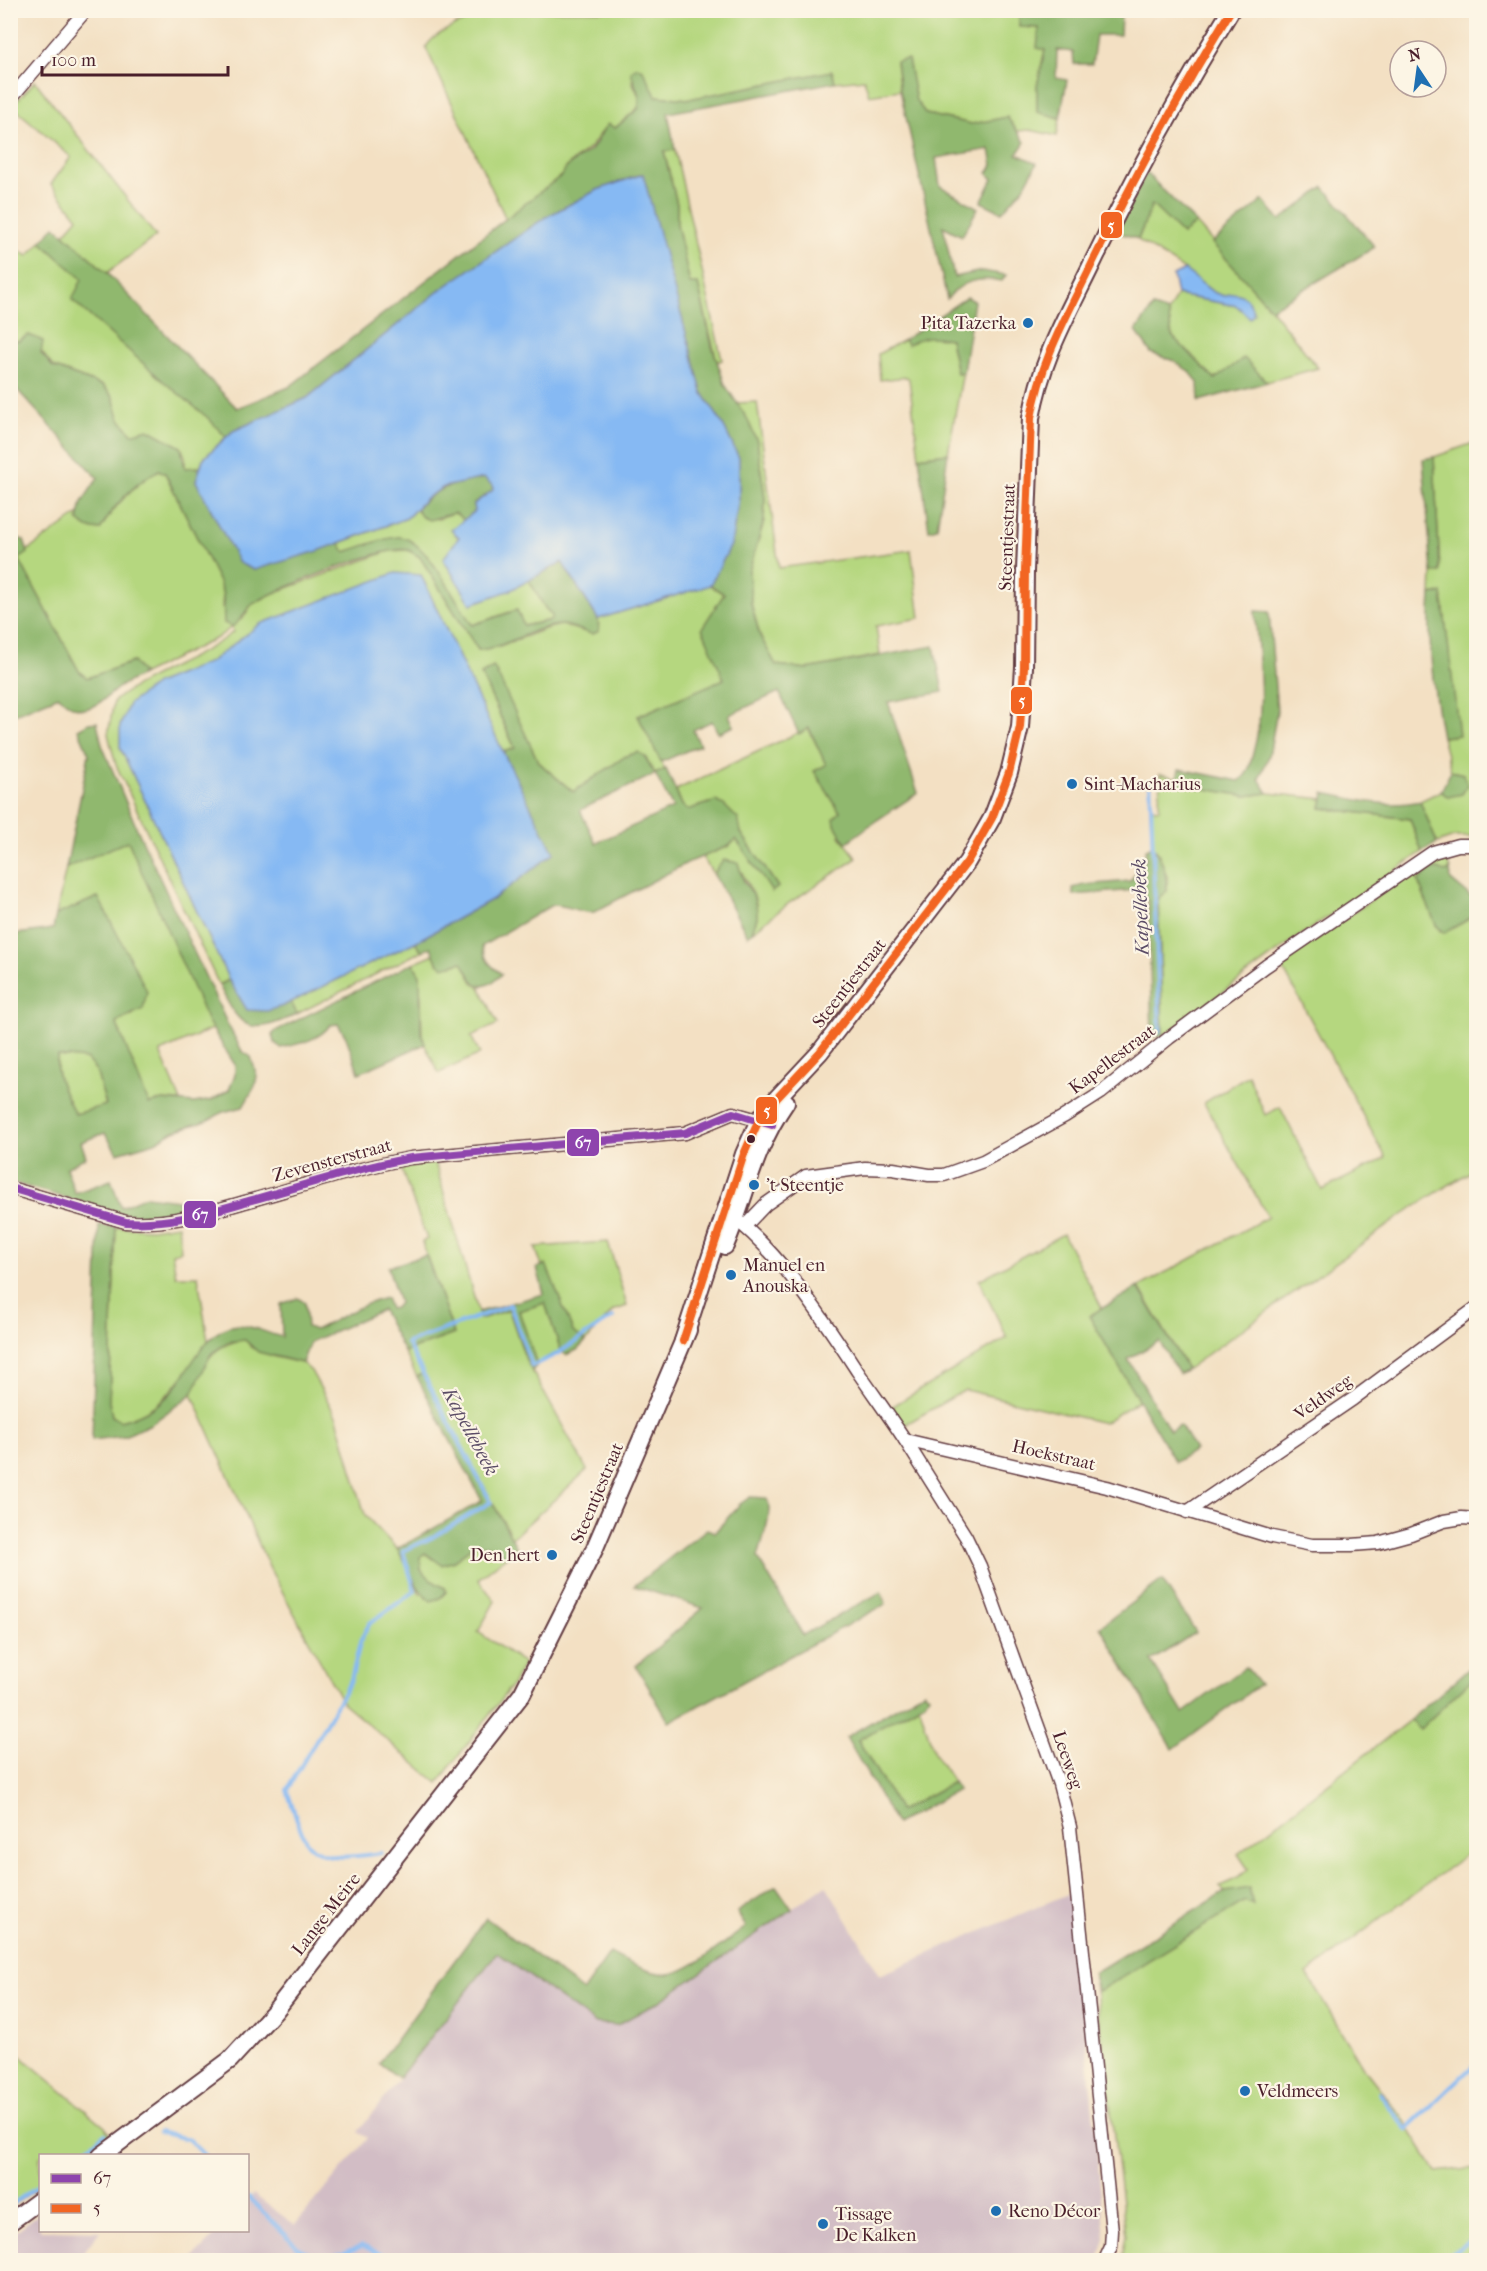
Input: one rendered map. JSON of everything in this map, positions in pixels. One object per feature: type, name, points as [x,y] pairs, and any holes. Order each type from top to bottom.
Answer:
[{"type":"street","points":[[10,99],[86,10]]},
{"type":"street","name":"Steentjestraat","points":[[541,1659],[594,1550],[736,1219],[744,1154],[765,1123],[777,1098],[820,1052],[967,862],[992,818],[1009,773],[1020,727],[1024,668],[1031,418],[1041,372],[1049,351],[1157,134],[1231,10]]},
{"type":"street","name":"Kapellestraat","points":[[736,1219],[766,1204],[806,1176],[864,1168],[944,1175],[983,1161],[1065,1116],[1101,1093],[1169,1038],[1266,966],[1433,852],[1458,845],[1476,845]]},
{"type":"street","name":"Zevensterstraat","points":[[10,1188],[126,1222],[154,1223],[193,1217],[376,1164],[411,1158],[685,1133],[733,1113],[765,1123]]},
{"type":"street","points":[[736,1219],[819,1314],[905,1440]]},
{"type":"street","name":"Veldweg","points":[[1187,1512],[1353,1399],[1476,1308]]},
{"type":"street","name":"Hoekstraat","points":[[905,1440],[1107,1486],[1272,1537],[1312,1545],[1378,1543],[1411,1534],[1444,1521],[1462,1518],[1476,1519]]},
{"type":"street","name":"Leeweg","points":[[905,1440],[966,1537],[980,1566],[1059,1784],[1070,1827],[1112,2231],[1111,2247],[1105,2260]]},
{"type":"street","name":"Lange Meire","points":[[104,2154],[230,2060],[275,2011],[522,1694],[541,1659]]},
{"type":"street","points":[[10,2222],[39,2201]]},
{"type":"shaded area","points":[[826,1885],[880,1975],[1072,1892],[1105,2238],[1100,2256],[1096,2260],[191,2260],[218,2232],[249,2232],[249,2199],[253,2194],[295,2225],[368,2138],[358,2132],[497,1953],[595,2023],[617,2025],[660,2001]]},
{"type":"shaded area","points":[[39,2214],[39,2232],[99,2232],[82,2254],[83,2260],[11,2260],[11,2235]]},
{"type":"green space","points":[[491,11],[1019,11],[1020,26],[1039,28],[1045,50],[1037,86],[1037,112],[1060,118],[1057,136],[1030,130],[1017,131],[1007,117],[972,124],[926,114],[916,101],[896,62],[900,90],[869,95],[864,79],[835,82],[832,71],[689,99],[656,96],[652,89],[632,81],[639,99],[637,109],[615,128],[599,134],[591,147],[570,164],[562,175],[506,219],[426,48],[436,36]]},
{"type":"green space","points":[[1019,11],[1065,11],[1121,15],[1120,35],[1096,35],[1092,64],[1074,64],[1073,52],[1057,50],[1056,78],[1067,80],[1060,118],[1037,112],[1037,86],[1045,50],[1037,48],[1039,28],[1019,27]]},
{"type":"green space","points":[[908,59],[916,101],[926,114],[972,124],[1007,117],[1025,142],[1017,154],[1037,163],[1024,187],[1002,212],[981,202],[993,179],[987,173],[993,165],[990,149],[936,158],[940,186],[978,208],[962,236],[943,226],[954,277],[982,271],[1006,275],[1002,281],[986,279],[972,281],[959,288],[947,299],[900,90],[896,61]]},
{"type":"green space","points":[[637,67],[643,70],[656,96],[689,99],[832,71],[835,82],[668,113],[675,150],[664,152],[677,204],[677,224],[690,284],[698,284],[712,346],[725,385],[747,418],[757,441],[765,499],[764,521],[749,571],[751,603],[760,636],[776,665],[807,669],[934,646],[943,692],[888,702],[918,793],[846,843],[835,825],[834,818],[840,812],[814,771],[826,765],[809,728],[799,734],[779,692],[729,715],[734,726],[718,733],[712,721],[693,730],[700,745],[661,762],[638,716],[724,679],[702,628],[724,594],[710,585],[731,545],[739,498],[739,458],[722,423],[702,392],[642,174],[597,190],[546,217],[440,290],[307,398],[233,431],[226,437],[208,418],[72,300],[82,279],[41,242],[55,226],[107,273],[237,408],[289,387],[562,175],[568,166],[595,145],[608,124],[615,128],[638,109],[639,95],[631,71]]},
{"type":"green space","points":[[35,81],[156,236],[107,273],[64,234],[78,218],[51,184],[71,157],[12,106]]},
{"type":"green space","points":[[675,150],[722,360],[717,362],[698,284],[690,285],[677,224],[677,204],[664,151]]},
{"type":"green space","points":[[1146,173],[1196,223],[1182,234],[1152,205],[1138,239],[1117,232]]},
{"type":"green space","points":[[1324,187],[1375,247],[1271,309],[1212,243],[1263,200],[1280,220]]},
{"type":"green space","points":[[1152,204],[1182,234],[1196,223],[1271,309],[1318,368],[1267,382],[1244,359],[1215,379],[1172,336],[1168,312],[1177,295],[1237,306],[1250,317],[1254,313],[1213,292],[1185,270],[1138,240]]},
{"type":"green space","points":[[41,242],[83,279],[226,437],[203,459],[200,467],[185,468],[185,457],[181,447],[148,429],[132,434],[119,418],[113,397],[103,386],[53,367],[29,335],[18,341],[11,341],[10,245],[28,256]]},
{"type":"green space","points":[[967,297],[974,301],[963,372],[957,373],[950,339],[928,337],[918,339],[908,345],[904,340]]},
{"type":"green space","points":[[1153,307],[1168,312],[1172,336],[1215,379],[1244,358],[1267,382],[1199,401],[1198,382],[1190,372],[1174,361],[1151,353],[1136,331]]},
{"type":"green space","points":[[29,335],[43,341],[41,353],[53,367],[103,386],[113,397],[119,418],[132,434],[148,429],[181,447],[185,468],[200,467],[196,481],[239,563],[254,570],[340,543],[345,552],[399,537],[409,540],[430,559],[472,625],[517,610],[524,626],[551,620],[552,615],[545,608],[529,580],[562,562],[598,619],[599,631],[593,634],[565,625],[551,626],[499,645],[478,650],[420,557],[408,550],[377,554],[305,579],[253,604],[232,627],[224,623],[223,595],[219,582],[165,473],[159,470],[133,488],[118,504],[100,530],[87,528],[78,521],[82,502],[98,478],[11,383],[11,341],[18,341]]},
{"type":"green space","points":[[933,336],[950,339],[957,373],[963,372],[948,453],[919,457],[909,379],[907,377],[880,380],[878,354],[904,340],[908,344],[919,337]]},
{"type":"green space","points":[[757,402],[779,568],[911,550],[920,618],[876,626],[880,655],[807,669],[776,665],[760,636],[751,603],[749,571],[764,521],[765,499],[757,441],[737,403]]},
{"type":"green space","points":[[1476,442],[1476,837],[1454,837],[1437,843],[1420,801],[1441,791],[1448,797],[1463,774],[1451,771],[1442,737],[1458,735],[1442,593],[1431,595],[1432,573],[1440,572],[1434,457]]},
{"type":"green space","points":[[948,453],[937,528],[929,530],[919,457]]},
{"type":"green space","points":[[1434,457],[1440,572],[1432,573],[1423,459]]},
{"type":"green space","points":[[159,470],[165,473],[219,582],[223,595],[222,607],[242,620],[251,605],[271,594],[389,551],[408,550],[420,557],[478,650],[497,647],[561,625],[593,634],[599,630],[598,619],[710,585],[724,594],[722,674],[724,680],[638,716],[665,770],[655,774],[645,757],[626,756],[573,792],[538,761],[493,667],[481,674],[515,749],[503,752],[421,575],[261,624],[210,662],[156,684],[120,747],[229,980],[219,985],[116,765],[108,734],[114,701],[143,682],[219,642],[233,632],[232,627],[217,638],[143,674],[132,662],[87,678],[79,671],[19,559],[79,514],[78,521],[87,528],[100,530],[126,496],[142,481]]},
{"type":"green space","points":[[484,478],[492,485],[493,490],[474,503],[475,511],[464,520],[455,513],[429,520],[422,517],[416,509],[439,490]]},
{"type":"green space","points":[[416,509],[422,517],[439,519],[447,514],[455,513],[464,520],[452,531],[511,590],[529,580],[545,608],[552,615],[551,620],[523,626],[516,610],[472,625],[428,556],[399,537],[344,552],[340,543],[407,518]]},
{"type":"green space","points":[[10,538],[24,540],[28,553],[19,559],[79,671],[87,678],[133,662],[143,674],[90,708],[76,708],[59,696],[12,715],[11,722]]},
{"type":"green space","points":[[1442,593],[1459,735],[1442,737],[1434,684],[1430,630],[1431,595]]},
{"type":"green space","points":[[1255,611],[1269,612],[1277,711],[1269,756],[1259,779],[1268,793],[1246,796],[1176,784],[1179,769],[1239,781],[1249,769],[1257,735],[1261,700]]},
{"type":"green space","points":[[494,667],[538,761],[573,792],[626,756],[638,752],[645,757],[655,774],[666,769],[682,805],[687,810],[716,801],[724,805],[738,819],[741,833],[778,887],[772,892],[736,839],[729,846],[687,863],[594,912],[583,912],[552,905],[482,946],[489,962],[502,974],[488,985],[478,985],[474,982],[462,962],[443,967],[437,962],[431,947],[422,951],[415,942],[493,899],[553,853],[503,752],[515,748],[481,674]],"holes":[[[655,774],[673,808],[596,843],[580,810]]]},
{"type":"green space","points":[[97,722],[102,745],[138,831],[227,1023],[242,1051],[251,1057],[257,1076],[255,1086],[243,1107],[223,1112],[209,1120],[174,1131],[155,1142],[117,1153],[105,1133],[81,1142],[86,1157],[66,1168],[75,1193],[111,1180],[121,1207],[146,1196],[178,1200],[180,1207],[177,1215],[146,1216],[118,1213],[11,1182],[10,935],[53,929],[56,915],[98,897],[147,991],[143,1009],[116,1022],[149,1104],[162,1100],[194,1103],[212,1100],[229,1090],[235,1074],[235,1065],[208,1022],[128,841],[66,868],[89,754],[78,729],[89,723]],"holes":[[[58,1056],[86,1059],[96,1070],[106,1105],[75,1114],[59,1078]]]},
{"type":"green space","points":[[808,728],[827,765],[815,771],[840,812],[840,836],[857,858],[789,903],[752,932],[756,918],[756,904],[742,872],[718,866],[714,875],[702,857],[729,846],[737,839],[772,891],[778,887],[741,833],[738,819],[708,803],[687,810],[682,805],[676,790]]},
{"type":"green space","points":[[1451,771],[1463,774],[1468,785],[1462,794],[1448,797],[1441,791]]},
{"type":"green space","points":[[1160,774],[1178,778],[1177,784],[1246,796],[1268,793],[1323,799],[1321,808],[1410,819],[1422,852],[1291,942],[1163,1036],[1158,898],[1167,891],[1167,877],[1159,854],[1152,846],[1150,808],[1159,809]]},
{"type":"green space","points":[[1324,793],[1384,804],[1420,801],[1437,843],[1422,852],[1410,819],[1321,808]]},
{"type":"green space","points":[[128,840],[212,1029],[160,1052],[181,1101],[162,1100],[149,1105],[116,1022],[133,1015],[98,897],[56,915],[66,868]]},
{"type":"green space","points":[[1152,846],[1162,862],[1167,885],[1167,891],[1158,898],[1163,1036],[1152,1036],[1148,902],[1136,890],[1074,895],[1073,888],[1130,881],[1146,859],[1145,850]]},
{"type":"green space","points":[[1439,856],[1446,856],[1450,870],[1445,872],[1438,869],[1418,881],[1436,925],[1444,933],[1476,915],[1476,1168],[1415,1206],[1187,1369],[1139,1287],[1268,1217],[1204,1103],[1248,1075],[1265,1115],[1280,1107],[1322,1190],[1386,1158],[1280,963],[1428,861]]},
{"type":"green space","points":[[724,860],[738,863],[744,882],[753,894],[757,918],[748,936],[714,875]]},
{"type":"green space","points":[[1438,869],[1445,872],[1450,870],[1451,880],[1476,901],[1476,915],[1444,933],[1436,925],[1418,881],[1430,870]]},
{"type":"green space","points":[[415,942],[422,951],[297,1014],[291,1002]]},
{"type":"green space","points":[[434,954],[437,962],[452,965],[462,962],[474,984],[480,987],[498,1024],[471,1036],[480,1054],[439,1073],[422,1039],[421,995],[413,963]]},
{"type":"green space","points":[[413,963],[420,975],[421,1031],[425,1044],[359,1073],[346,1037],[338,1024],[330,1025],[315,1038],[301,1043],[281,1048],[274,1042],[272,1035],[277,1030]]},
{"type":"green space","points":[[229,980],[248,1010],[283,1006],[291,1002],[297,1014],[268,1025],[257,1027],[249,1025],[234,1012],[219,985]]},
{"type":"green space","points":[[58,1056],[86,1059],[96,1070],[106,1105],[75,1114],[59,1078]]},
{"type":"green space","points":[[435,1162],[480,1318],[509,1310],[526,1360],[587,1470],[512,1538],[423,1373],[417,1377],[404,1352],[454,1334],[422,1242],[427,1239],[400,1166]]},
{"type":"green space","points":[[99,1225],[116,1227],[109,1402],[112,1416],[120,1421],[146,1412],[168,1396],[198,1353],[216,1334],[226,1328],[243,1325],[282,1337],[281,1304],[298,1298],[305,1303],[307,1327],[315,1330],[358,1308],[386,1298],[390,1309],[395,1308],[399,1303],[388,1267],[426,1255],[454,1334],[404,1352],[382,1310],[310,1342],[302,1363],[258,1352],[245,1340],[228,1342],[211,1354],[192,1394],[151,1424],[124,1436],[92,1440]]},
{"type":"green space","points":[[178,1225],[181,1251],[172,1253],[176,1276],[198,1276],[208,1341],[181,1379],[161,1401],[136,1416],[120,1421],[112,1416],[109,1402],[116,1227],[151,1229]]},
{"type":"green space","points":[[1063,1234],[1102,1308],[1090,1316],[1139,1400],[1104,1423],[965,1390],[903,1426],[891,1407],[1007,1338],[979,1280]]},
{"type":"green space","points":[[608,1242],[627,1306],[613,1311],[586,1341],[573,1332],[546,1265],[542,1266],[535,1247]]},
{"type":"green space","points":[[546,1264],[573,1332],[586,1341],[577,1350],[566,1355],[561,1351],[545,1303],[519,1311],[537,1365],[532,1371],[509,1310],[480,1319],[478,1312],[544,1294],[537,1268]]},
{"type":"green space","points":[[1138,1287],[1187,1369],[1179,1374],[1159,1341],[1128,1359],[1170,1431],[1180,1425],[1195,1450],[1175,1462],[1089,1316]]},
{"type":"green space","points":[[545,1303],[561,1351],[537,1365],[518,1311]]},
{"type":"green space","points":[[245,1339],[251,1347],[275,1357],[302,1363],[311,1371],[337,1418],[365,1515],[406,1561],[420,1594],[445,1588],[421,1570],[420,1557],[425,1553],[434,1559],[454,1561],[475,1544],[496,1548],[506,1557],[478,1579],[495,1601],[478,1632],[524,1663],[512,1685],[438,1783],[343,1703],[270,1569],[192,1394],[200,1373],[210,1357],[224,1346]]},
{"type":"green space","points":[[423,1373],[518,1550],[506,1557],[496,1548],[475,1544],[454,1561],[442,1565],[425,1553],[420,1557],[421,1570],[445,1588],[446,1592],[440,1598],[431,1601],[416,1584],[397,1549],[482,1501],[417,1377]]},
{"type":"green space","points":[[750,1497],[766,1498],[768,1503],[768,1518],[758,1558],[803,1635],[881,1592],[886,1604],[669,1722],[636,1666],[703,1608],[634,1586],[707,1529],[715,1532],[740,1504]]},
{"type":"green space","points":[[1162,1580],[1196,1632],[1151,1661],[1183,1713],[1246,1667],[1260,1684],[1173,1749],[1100,1627]]},
{"type":"green space","points":[[1473,1665],[1476,1675],[1420,1729],[1410,1720]]},
{"type":"green space","name":"Veldmeers","points":[[1475,1676],[1476,1847],[1307,1974],[1362,2066],[1402,2117],[1436,2172],[1476,2167],[1476,2260],[1122,2260],[1126,2235],[1094,1973],[1225,1893],[1220,1886],[1238,1878],[1248,1869],[1238,1854],[1410,1720],[1421,1728]]},
{"type":"green space","points":[[924,1691],[929,1695],[925,1702],[858,1740],[900,1811],[953,1782],[958,1790],[896,1824],[846,1737]]},
{"type":"green space","points":[[919,1705],[934,1753],[953,1782],[900,1811],[858,1740]]},
{"type":"green space","points":[[776,1886],[792,1909],[660,2001],[617,2025],[595,2023],[497,1953],[399,2078],[379,2063],[486,1918],[583,1991],[610,1953],[652,1972],[667,1974],[685,1969],[746,1927],[737,1912]]},
{"type":"green space","points":[[1249,1888],[1253,1905],[1245,1901],[1097,1992],[1094,1973],[1225,1892]]},
{"type":"green space","points":[[11,2048],[105,2127],[111,2136],[84,2154],[39,2154],[39,2187],[11,2207]]},
{"type":"water","points":[[643,174],[702,392],[722,423],[739,458],[739,498],[731,545],[710,585],[598,619],[562,562],[511,590],[471,604],[443,559],[459,537],[451,530],[475,511],[474,504],[493,490],[492,485],[484,478],[444,487],[426,498],[407,518],[318,551],[254,570],[239,563],[196,481],[203,459],[233,431],[307,398],[440,290],[546,217],[597,190]]},
{"type":"water","points":[[1185,270],[1213,292],[1224,296],[1235,293],[1243,296],[1254,313],[1250,318],[1237,306],[1177,295],[1173,276]]},
{"type":"water","points":[[395,573],[421,575],[503,752],[554,853],[493,899],[415,942],[283,1006],[267,1011],[247,1010],[229,980],[120,747],[120,726],[129,704],[156,684],[210,662],[260,624]]},
{"type":"waterway","name":"Kapellebeek","points":[[1150,781],[1160,1031]]},
{"type":"waterway","name":"Kapellebeek","points":[[381,1853],[342,1857],[323,1854],[315,1850],[308,1844],[302,1833],[287,1790],[351,1680],[361,1639],[370,1623],[415,1591],[403,1551],[431,1538],[491,1502],[407,1343],[510,1305],[532,1366],[557,1354],[613,1317]]},
{"type":"waterway","points":[[1379,2092],[1406,2130],[1476,2063]]},
{"type":"waterway","points":[[159,2132],[188,2139],[203,2154]]},
{"type":"waterway","points":[[80,2154],[105,2134]]},
{"type":"waterway","points":[[10,2206],[39,2185]]},
{"type":"waterway","points":[[249,2198],[298,2247],[321,2260]]},
{"type":"waterway","points":[[1441,2260],[1475,2238]]},
{"type":"waterway","points":[[324,2260],[362,2246],[396,2260]]},
{"type":"transit line","name":"5","points":[[683,1341],[744,1154],[759,1120],[820,1052],[967,862],[992,818],[1009,773],[1020,727],[1024,667],[1031,418],[1035,397],[1062,324],[1122,204],[1231,10]]},
{"type":"transit line","name":"67","points":[[10,1188],[126,1222],[158,1222],[205,1213],[351,1172],[411,1158],[685,1133],[733,1113],[772,1125]]},
{"type":"place","name":"Pita Tazerka","points":[[1028,323]]},
{"type":"place","name":"Sint-Macharius","points":[[1072,784]]},
{"type":"place","name":"'t Steentje","points":[[754,1185]]},
{"type":"place","name":"Manuel en Anouska","points":[[731,1275]]},
{"type":"place","name":"Den hert","points":[[552,1555]]},
{"type":"place","name":"Veldmeers","points":[[1245,2091]]},
{"type":"place","name":"Reno Décor","points":[[996,2211]]},
{"type":"place","name":"Tissage De Kalken","points":[[823,2224]]}]
